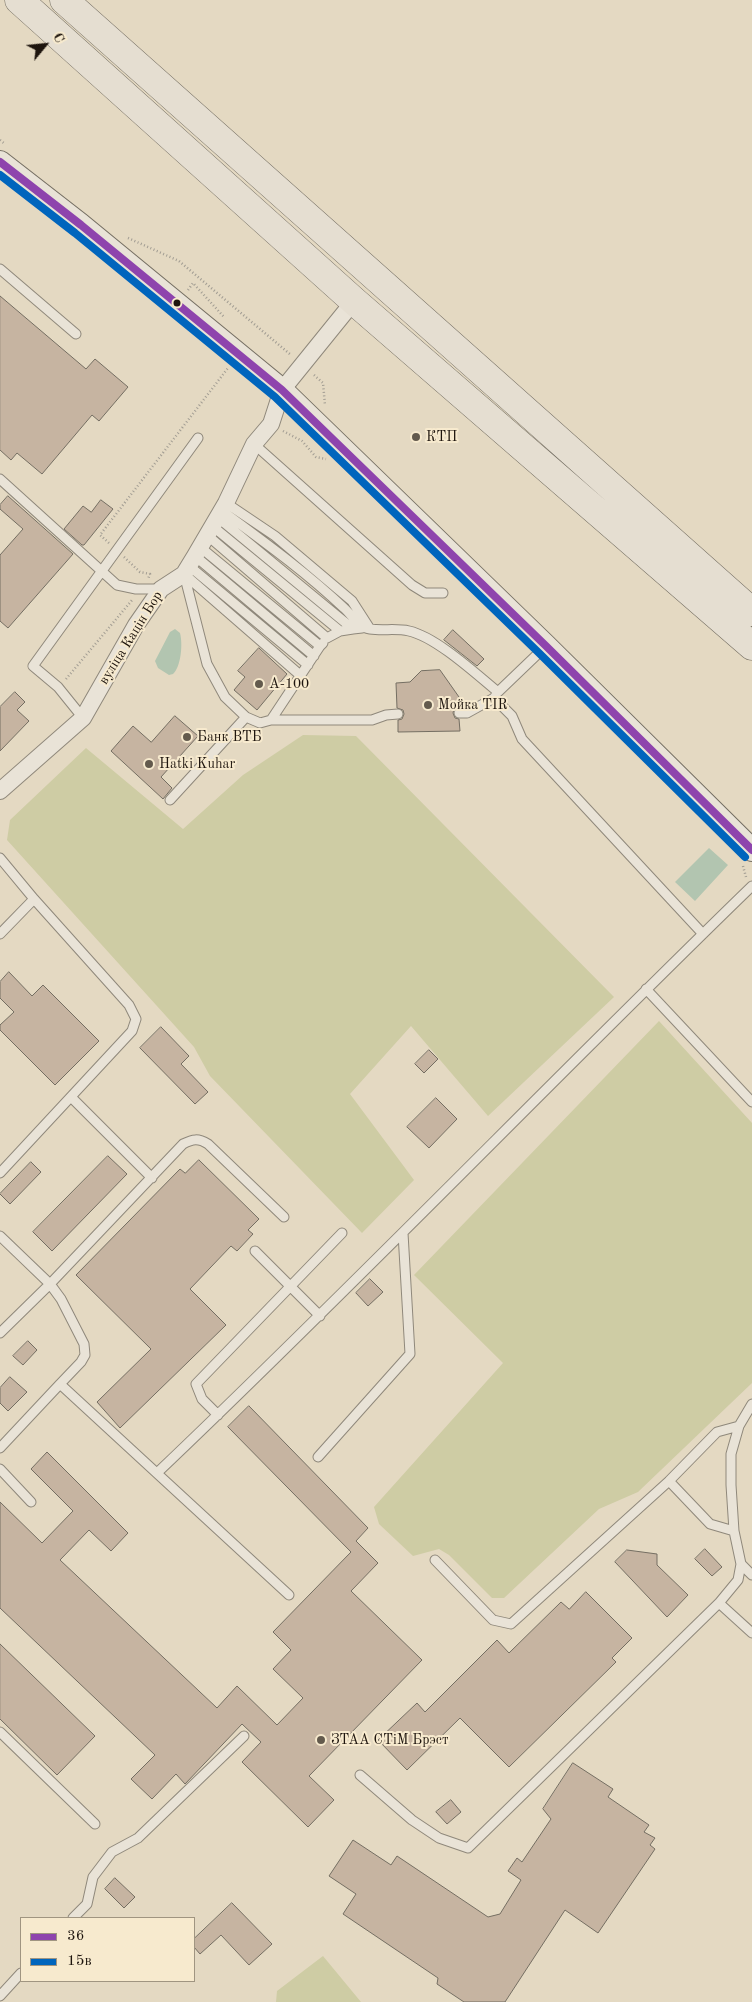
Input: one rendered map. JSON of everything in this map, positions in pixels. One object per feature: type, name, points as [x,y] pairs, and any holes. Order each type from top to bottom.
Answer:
[{"type":"highway","points":[[19,0],[354,301],[752,646]]},
{"type":"highway","points":[[64,0],[752,612]]},
{"type":"main road","points":[[0,162],[82,225],[282,390],[546,646],[747,855]]},
{"type":"street","points":[[205,537],[254,444],[271,424],[282,390],[354,301]]},
{"type":"street","name":"вуліца Кацін Бор","points":[[0,791],[83,718],[136,625],[161,589],[205,537]]},
{"type":"lane","points":[[0,269],[76,334]]},
{"type":"lane","points":[[83,718],[58,687],[33,666],[198,438]]},
{"type":"lane","points":[[254,444],[412,585],[425,593],[443,593]]},
{"type":"lane","points":[[0,479],[117,585],[136,590],[161,589]]},
{"type":"lane","points":[[205,537],[275,536],[352,601],[362,628]]},
{"type":"lane","points":[[205,537],[362,628]]},
{"type":"lane","points":[[205,537],[340,631]]},
{"type":"lane","points":[[205,537],[327,638]]},
{"type":"lane","points":[[205,537],[320,646]]},
{"type":"lane","points":[[205,537],[314,656]]},
{"type":"lane","points":[[205,537],[308,665]]},
{"type":"lane","points":[[205,537],[300,674]]},
{"type":"lane","points":[[205,537],[207,664],[225,697],[246,717],[260,723],[271,720],[372,720],[386,715],[398,714]]},
{"type":"lane","points":[[271,720],[300,674],[327,638],[340,631],[362,628],[385,631],[398,629],[411,631],[433,642],[496,695],[512,716],[522,739],[703,934]]},
{"type":"lane","points":[[459,713],[467,713],[496,695],[546,646]]},
{"type":"lane","points":[[170,800],[246,717]]},
{"type":"lane","points":[[0,858],[129,1005],[136,1019],[132,1031],[0,1173]]},
{"type":"lane","points":[[157,1473],[320,1316],[703,934],[750,883]]},
{"type":"lane","points":[[0,934],[34,899]]},
{"type":"lane","points":[[646,989],[752,1102]]},
{"type":"lane","points":[[71,1096],[152,1178]]},
{"type":"lane","points":[[0,1333],[50,1284],[183,1144],[192,1139],[201,1140],[208,1144],[284,1217]]},
{"type":"lane","points":[[218,1415],[202,1399],[196,1384],[342,1233]]},
{"type":"lane","points":[[318,1457],[410,1354],[403,1233]]},
{"type":"lane","points":[[0,1236],[50,1284],[61,1299],[84,1344],[85,1355],[81,1362],[0,1448]]},
{"type":"lane","points":[[255,1250],[320,1316]]},
{"type":"lane","points":[[60,1384],[289,1595]]},
{"type":"lane","points":[[360,1775],[419,1824],[439,1838],[468,1848],[719,1603],[738,1580],[741,1564],[734,1530],[731,1454],[739,1426],[752,1404]]},
{"type":"lane","points":[[435,1560],[493,1620],[511,1624],[669,1481],[717,1432],[739,1426]]},
{"type":"lane","points":[[0,1468],[31,1502]]},
{"type":"lane","points":[[669,1481],[710,1524],[734,1530]]},
{"type":"lane","points":[[741,1564],[752,1576]]},
{"type":"lane","points":[[719,1603],[752,1634]]},
{"type":"lane","points":[[0,1732],[95,1824]]},
{"type":"lane","points":[[74,1917],[87,1904],[93,1877],[112,1852],[138,1838],[244,1736]]},
{"type":"lane","points":[[0,1996],[20,1974]]},
{"type":"path","points":[[58,687],[143,589],[150,574],[140,572],[100,535],[228,368],[235,373]]},
{"type":"path","points":[[271,424],[302,441],[316,457],[330,460]]},
{"type":"path","points":[[747,855],[744,876],[750,883]]},
{"type":"shaded area","points":[[175,629],[180,633],[181,655],[176,671],[169,675],[158,668],[155,661],[170,632]]},
{"type":"shaded area","points":[[303,735],[356,736],[614,997],[488,1116],[411,1026],[350,1094],[414,1180],[362,1233],[210,1076],[194,1047],[7,840],[10,820],[86,748],[183,829],[243,775]]},
{"type":"shaded area","points":[[709,848],[728,865],[695,901],[675,882]]},
{"type":"shaded area","points":[[659,1021],[752,1123],[752,1383],[638,1492],[599,1509],[504,1598],[492,1598],[449,1555],[439,1549],[413,1556],[379,1524],[374,1507],[503,1363],[414,1275]]},
{"type":"shaded area","points":[[323,1956],[361,2002],[276,2002],[277,1991]]},
{"type":"building","points":[[0,296],[86,369],[95,359],[128,387],[99,421],[92,415],[42,474],[17,453],[11,460],[0,450]]},
{"type":"building","points":[[8,496],[73,554],[8,628],[0,621],[0,555],[23,529],[0,509],[0,505]]},
{"type":"building","points":[[101,500],[113,509],[84,545],[82,545],[64,529],[83,506],[91,512]]},
{"type":"building","points":[[453,630],[484,659],[477,666],[444,640]]},
{"type":"building","name":"А-100","points":[[259,648],[287,674],[257,710],[234,690],[245,677],[238,671]]},
{"type":"building","name":"Мойка TIR","points":[[440,670],[459,697],[459,707],[454,709],[453,713],[455,718],[459,719],[460,731],[398,732],[398,720],[402,719],[404,714],[403,710],[397,708],[396,683],[410,682],[421,671]]},
{"type":"building","points":[[15,692],[25,702],[17,710],[29,721],[0,751],[0,707]]},
{"type":"building","name":"Hatki Kuhar","points":[[175,716],[198,736],[161,777],[172,788],[163,799],[111,751],[133,726],[151,742]]},
{"type":"building","points":[[9,972],[32,996],[43,985],[99,1041],[55,1085],[0,1030],[0,1025],[14,1012],[0,998],[0,982]]},
{"type":"building","points":[[161,1027],[189,1056],[181,1064],[208,1092],[195,1104],[140,1048]]},
{"type":"building","points":[[429,1050],[438,1059],[424,1073],[415,1064]]},
{"type":"building","points":[[436,1098],[457,1119],[429,1148],[407,1127]]},
{"type":"building","points":[[108,1156],[127,1174],[52,1251],[33,1232]]},
{"type":"building","points":[[199,1160],[259,1219],[248,1230],[253,1234],[237,1251],[231,1246],[190,1289],[226,1325],[120,1428],[97,1402],[151,1349],[76,1275],[180,1169],[185,1173]]},
{"type":"building","points":[[31,1162],[41,1172],[10,1204],[0,1194]]},
{"type":"building","points":[[370,1279],[383,1292],[368,1306],[356,1293]]},
{"type":"building","points":[[28,1341],[37,1350],[23,1365],[13,1356]]},
{"type":"building","points":[[10,1377],[27,1392],[8,1411],[0,1403],[0,1388]]},
{"type":"building","points":[[249,1406],[368,1528],[356,1541],[378,1563],[351,1591],[422,1660],[309,1776],[334,1800],[308,1827],[242,1762],[261,1742],[242,1724],[185,1784],[176,1774],[152,1799],[131,1779],[155,1755],[0,1608],[0,1502],[42,1543],[73,1511],[31,1469],[47,1452],[128,1533],[111,1551],[89,1530],[60,1560],[217,1708],[237,1686],[277,1725],[303,1698],[273,1669],[291,1650],[273,1632],[351,1552],[228,1427]]},
{"type":"building","points":[[705,1549],[722,1567],[712,1576],[695,1559]]},
{"type":"building","points":[[627,1550],[657,1554],[657,1565],[688,1595],[667,1617],[615,1562]]},
{"type":"building","points":[[586,1592],[632,1638],[612,1658],[616,1662],[509,1767],[460,1718],[407,1770],[378,1740],[417,1703],[425,1712],[497,1640],[509,1653],[561,1602],[569,1609]]},
{"type":"building","points":[[0,1644],[95,1736],[57,1775],[0,1719]]},
{"type":"building","points":[[573,1763],[613,1789],[608,1797],[649,1825],[644,1832],[655,1838],[650,1845],[655,1849],[598,1933],[565,1910],[505,2002],[464,2002],[437,1984],[438,1978],[343,1914],[356,1894],[329,1876],[353,1840],[391,1865],[397,1856],[488,1917],[500,1914],[521,1880],[508,1871],[517,1858],[522,1862],[551,1819],[543,1809]]},
{"type":"building","points":[[451,1800],[461,1812],[447,1824],[436,1812]]},
{"type":"building","points":[[115,1878],[135,1897],[124,1908],[105,1889]]},
{"type":"building","points":[[232,1903],[272,1944],[249,1965],[221,1935],[200,1954],[195,1948],[195,1938]]},
{"type":"transit line","name":"36","points":[[0,162],[81,225],[282,390],[546,646],[752,850]]},
{"type":"transit line","name":"15в","points":[[0,175],[75,233],[275,397],[539,653],[745,857]]},
{"type":"place","name":"КТП","points":[[416,437]]},
{"type":"place","name":"А-100","points":[[259,684]]},
{"type":"place","name":"Мойка TIR","points":[[428,705]]},
{"type":"place","name":"Банк ВТБ","points":[[187,737]]},
{"type":"place","name":"Hatki Kuhar","points":[[149,764]]},
{"type":"place","name":"ЗТАА СТіМ Брэст","points":[[321,1740]]}]
